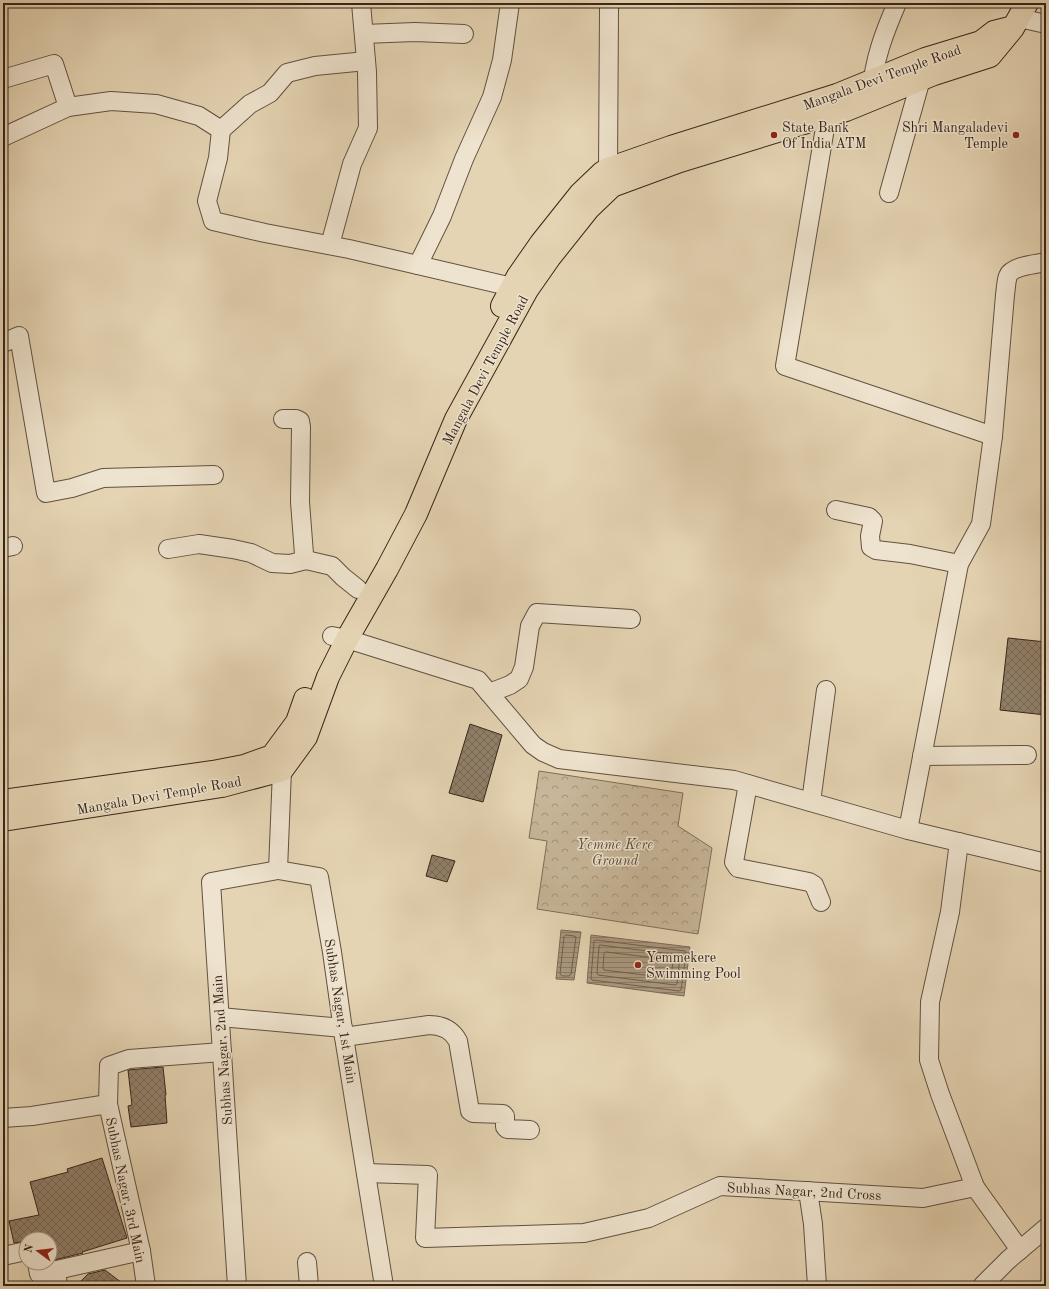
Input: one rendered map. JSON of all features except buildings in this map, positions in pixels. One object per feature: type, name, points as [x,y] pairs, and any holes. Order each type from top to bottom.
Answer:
[{"type":"main road","name":"Mangala Devi Temple Road","points":[[610,178],[680,161],[846,110],[872,90],[925,59],[981,42],[1020,16]]},
{"type":"main road","name":"Mangala Devi Temple Road","points":[[3,820],[222,786],[277,763],[306,737],[328,677],[339,637],[358,589],[378,555],[407,499],[447,404],[519,288],[550,258],[610,178],[670,147],[837,95],[872,90],[921,79],[990,56],[1020,16]]},
{"type":"main road","name":"Mangala Devi Temple Road","points":[[339,637],[387,569],[416,514],[456,419],[519,288]]},
{"type":"main road","name":"Mangala Devi Temple Road","points":[[3,801],[213,772],[244,766],[277,763]]},
{"type":"street","points":[[330,245],[352,164],[368,128],[366,61],[361,3]]},
{"type":"street","points":[[418,265],[442,216],[464,159],[492,97],[502,60],[510,3]]},
{"type":"street","points":[[610,3],[608,9],[610,178]]},
{"type":"street","points":[[872,90],[884,33],[897,3]]},
{"type":"street","points":[[1020,16],[1046,24]]},
{"type":"street","points":[[364,34],[415,32],[464,34]]},
{"type":"street","points":[[366,61],[315,66],[288,73],[270,93],[250,104],[221,130],[218,158],[208,201],[213,221],[265,233],[330,245],[519,288]]},
{"type":"street","points":[[3,79],[54,64],[68,107]]},
{"type":"street","points":[[889,193],[921,79]]},
{"type":"street","points":[[3,137],[68,107],[111,100],[156,104],[199,116],[221,130]]},
{"type":"street","points":[[827,116],[785,366],[993,436]]},
{"type":"street","points":[[908,830],[959,564],[981,524],[993,436],[1005,295],[1008,276],[1011,271],[1028,265],[1046,262]]},
{"type":"street","points":[[3,343],[19,336],[46,493],[72,488],[102,478],[214,475]]},
{"type":"street","points":[[284,419],[296,419],[300,421],[301,426],[300,502],[304,554],[306,560]]},
{"type":"street","points":[[836,510],[869,517],[873,520],[870,536],[872,547],[876,550],[910,554],[959,564]]},
{"type":"street","points":[[168,549],[199,544],[251,553],[272,563],[290,564],[306,560],[332,566],[343,578],[358,589]]},
{"type":"street","points":[[489,693],[510,685],[519,679],[524,667],[530,626],[537,612],[631,620]]},
{"type":"street","points":[[339,637],[478,680],[533,745],[543,752],[559,759],[734,780],[908,830],[1046,863]]},
{"type":"street","points":[[811,802],[826,690]]},
{"type":"street","points":[[922,756],[1027,755]]},
{"type":"street","points":[[277,763],[278,870]]},
{"type":"street","points":[[748,784],[734,862],[738,868],[808,882],[814,885],[821,902]]},
{"type":"street","points":[[959,842],[950,912],[930,1002],[930,1060],[940,1094],[975,1187],[1020,1250]]},
{"type":"street","name":"Subhas Nagar, 2nd Main","points":[[237,1286],[211,882],[278,870]]},
{"type":"street","name":"Subhas Nagar, 1st Main","points":[[278,870],[319,877],[384,1286]]},
{"type":"street","points":[[220,1017],[344,1033],[429,1025],[435,1025],[447,1029],[454,1034],[458,1041],[470,1111],[473,1113],[502,1114],[505,1116],[507,1129],[530,1130]]},
{"type":"street","points":[[108,1104],[109,1066],[129,1059],[222,1052]]},
{"type":"street","name":"Subhas Nagar, 3rd Main","points":[[3,1118],[32,1116],[108,1104],[141,1251],[146,1286]]},
{"type":"street","name":"Subhas Nagar, 2nd Cross","points":[[366,1173],[428,1175],[425,1238],[584,1233],[648,1218],[720,1186],[923,1198],[975,1187]]},
{"type":"street","points":[[808,1191],[813,1224],[817,1286]]},
{"type":"street","points":[[982,1286],[1020,1250],[1045,1229]]},
{"type":"street","points":[[38,1271],[39,1274],[57,1278],[141,1251]]},
{"type":"street","points":[[3,1256],[18,1253]]},
{"type":"street","points":[[307,1262],[309,1286]]},
{"type":"green space","name":"Yemme Kere Ground","points":[[539,771],[683,793],[678,826],[712,848],[698,934],[537,909],[547,841],[529,838]]},
{"type":"water","points":[[561,930],[581,932],[574,980],[556,979]]},
{"type":"water","name":"Yemmekere Swimming Pool","points":[[591,935],[690,947],[684,996],[587,983]]},
{"type":"place","name":"State Bank Of India ATM","points":[[774,135]]},
{"type":"place","name":"Shri Mangaladevi Temple","points":[[1016,135]]},
{"type":"place","name":"Yemmekere Swimming Pool","points":[[638,965]]}]
